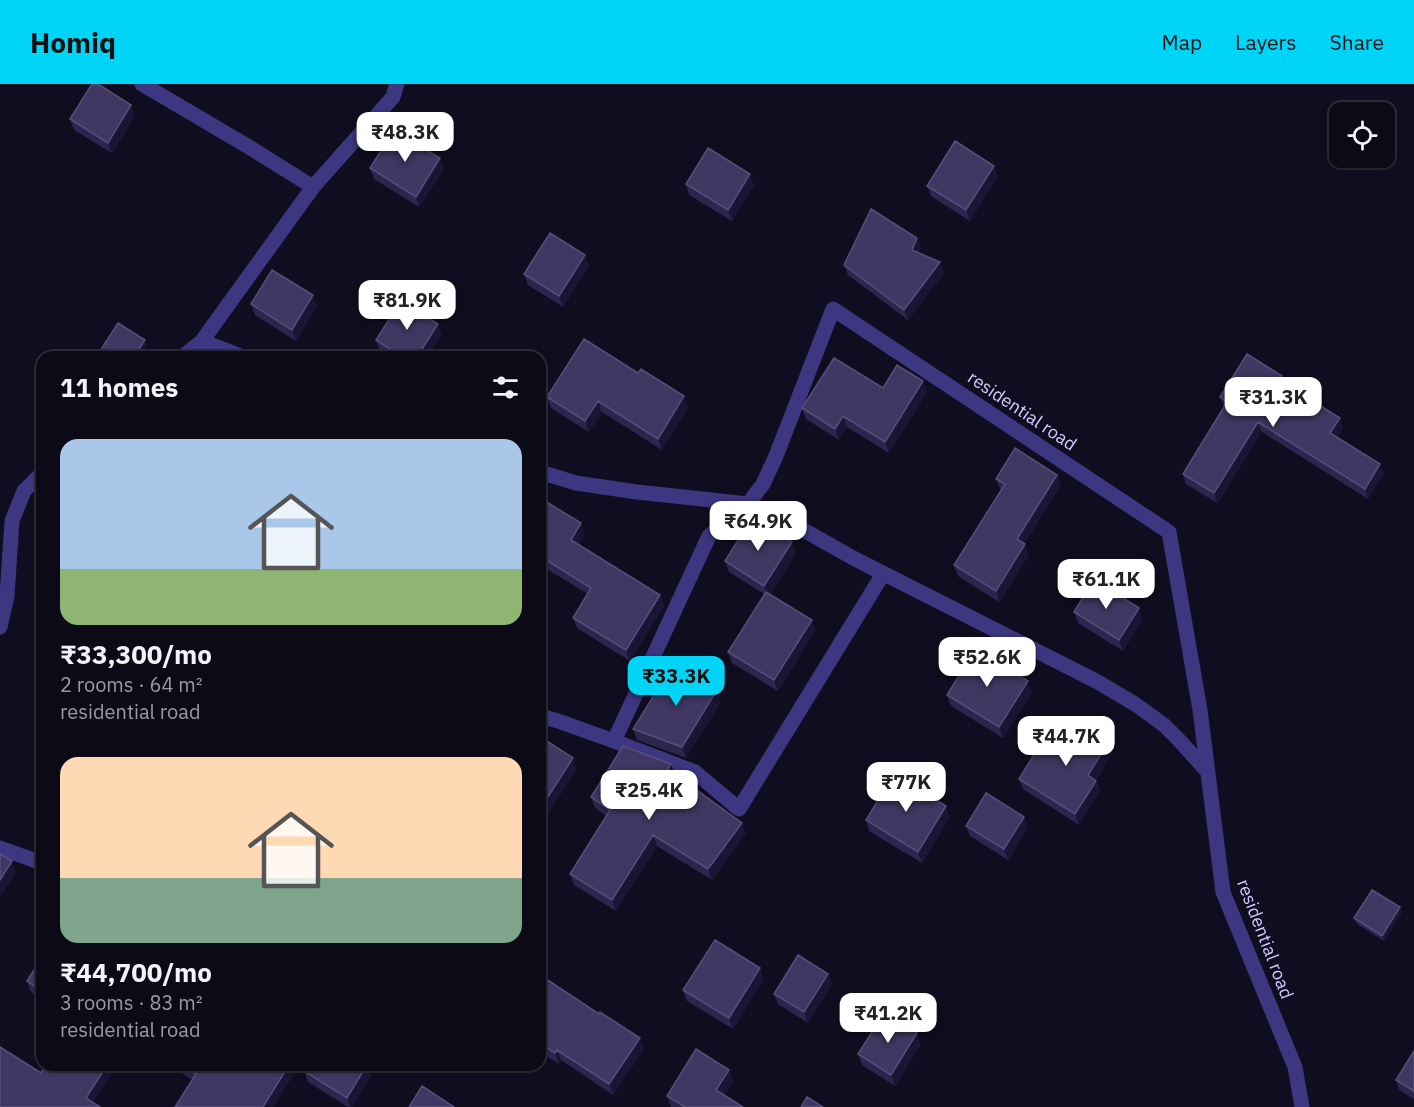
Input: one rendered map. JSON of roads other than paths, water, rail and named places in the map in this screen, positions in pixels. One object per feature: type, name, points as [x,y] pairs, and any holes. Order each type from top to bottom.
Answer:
[{"type":"street","points":[[190,351],[202,341],[313,187],[393,97],[398,84]]},
{"type":"street","points":[[144,85],[313,187]]},
{"type":"street","name":"residential road","points":[[614,741],[709,536],[748,504],[763,484],[833,309],[1169,532],[1200,710],[1223,892],[1295,1067],[1302,1107]]},
{"type":"street","points":[[202,341],[228,351]]},
{"type":"street","points":[[546,474],[576,483],[748,504],[784,519],[883,573],[1096,681],[1164,725],[1207,771]]},
{"type":"street","points":[[0,627],[7,596],[12,521],[24,491],[36,479]]},
{"type":"street","points":[[546,718],[695,772],[739,809],[883,573]]},
{"type":"street","points":[[0,848],[36,861]]}]
